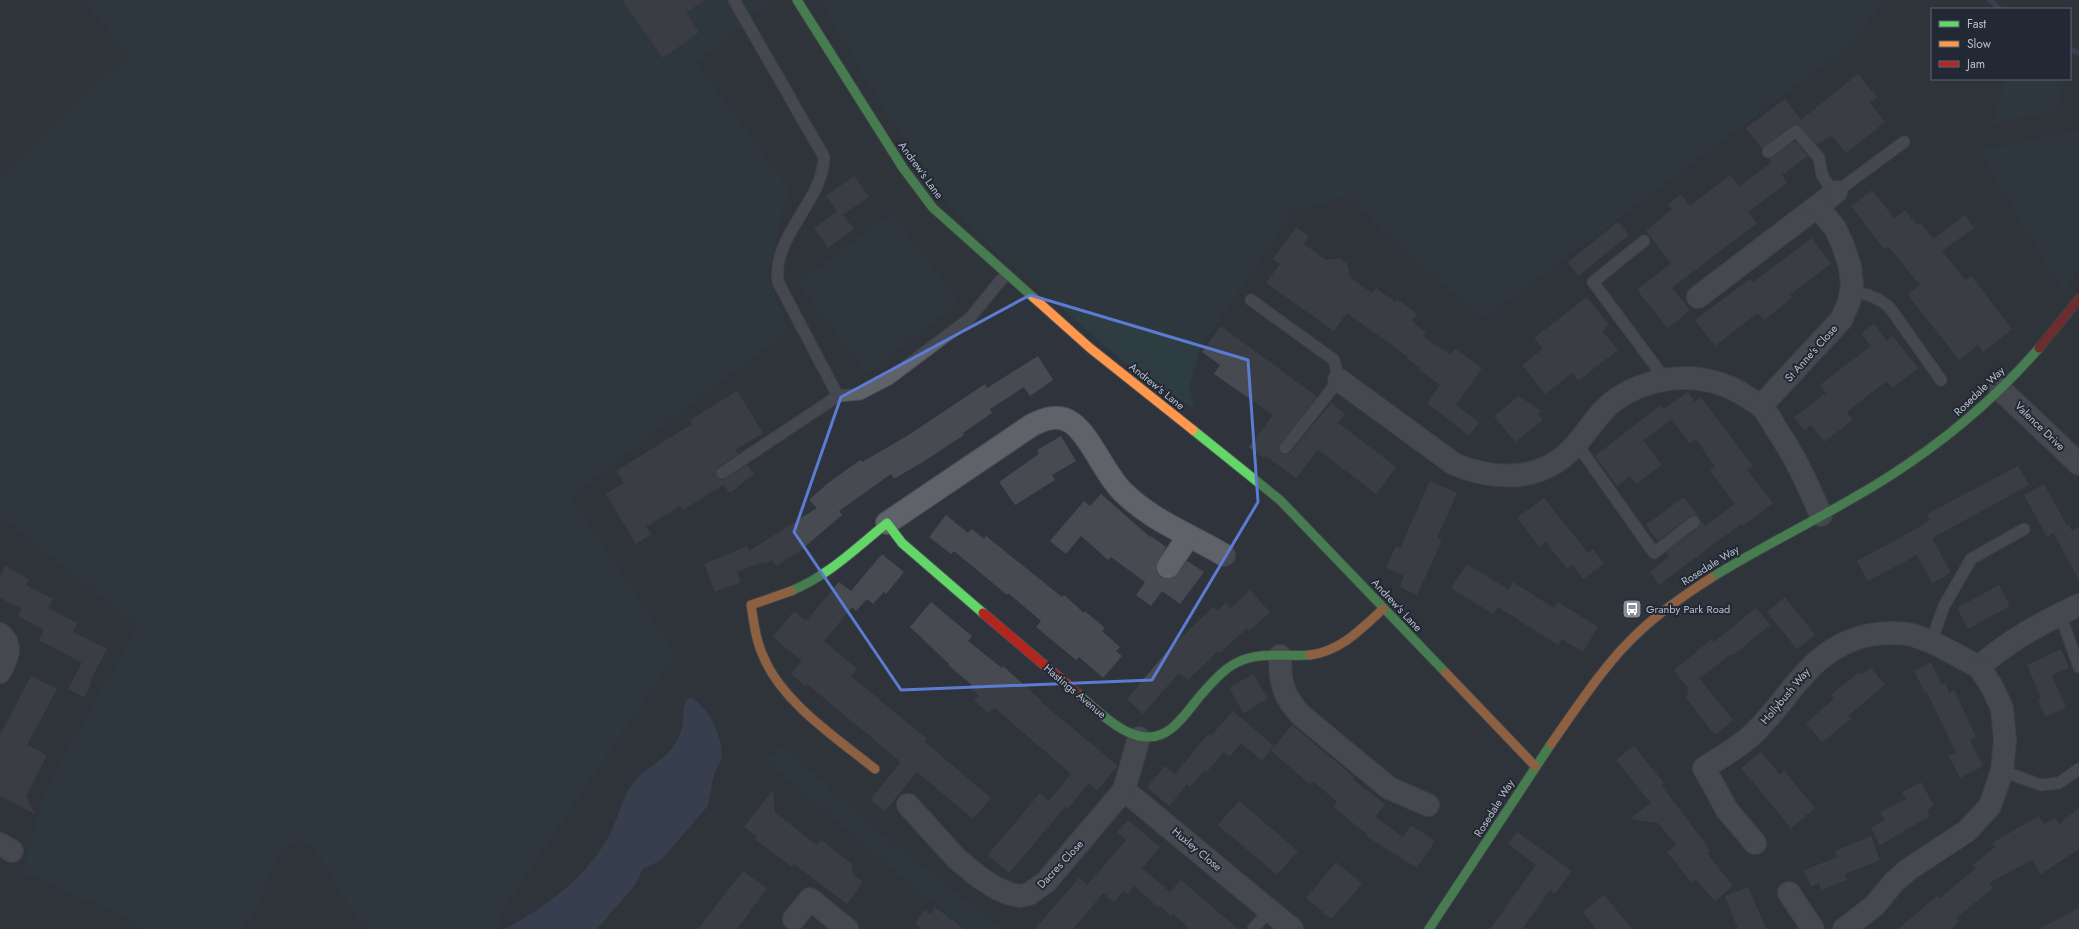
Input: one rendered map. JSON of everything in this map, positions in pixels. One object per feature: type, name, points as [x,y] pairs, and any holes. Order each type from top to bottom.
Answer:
[{"type":"street","name":"Andrew's Lane","points":[[797,0],[903,168],[933,208],[1090,348],[1280,500],[1535,766]]},
{"type":"street","name":"St Anne's Close","points":[[1761,406],[1841,320],[1849,302],[1850,267],[1843,245],[1835,228],[1829,198]]},
{"type":"street","points":[[1698,297],[1829,198]]},
{"type":"street","name":"Rosedale Way","points":[[1429,929],[1535,766],[1594,686],[1639,632],[1685,595],[1775,539],[1882,482],[1921,457],[1966,421],[2000,389],[2048,340],[2079,299]]},
{"type":"street","points":[[1339,380],[1454,464],[1471,471],[1512,477],[1537,472],[1560,461],[1577,444],[1600,414],[1617,398],[1640,385],[1665,379],[1706,379],[1732,388],[1761,406],[1800,466],[1821,515]]},
{"type":"street","name":"Valence Drive","points":[[2000,389],[2079,464]]},
{"type":"street","points":[[875,769],[820,722],[777,680],[766,663],[751,604],[790,592],[810,582],[830,569],[887,523],[1032,425],[1044,419],[1056,417],[1074,424],[1081,432],[1108,474],[1122,491],[1137,505],[1152,516],[1188,537],[1224,555]]},
{"type":"street","name":"Hastings Avenue","points":[[887,523],[902,542],[921,560],[1114,724],[1139,738]]},
{"type":"street","points":[[1168,567],[1188,537]]},
{"type":"street","points":[[1139,738],[1163,734],[1172,729],[1218,677],[1239,662],[1252,658],[1326,652],[1341,645],[1383,609]]},
{"type":"street","points":[[1979,667],[1999,649],[2031,628],[2070,609]]},
{"type":"street","name":"Hollybush Way","points":[[1755,843],[1727,810],[1704,768],[1753,734],[1778,706],[1801,675],[1818,660],[1838,645],[1883,632],[1907,634],[1931,642],[1979,667],[1991,685],[2002,708],[2005,740],[2002,771],[1990,806],[1967,831],[1910,869],[1894,882],[1874,906],[1844,929]]},
{"type":"street","points":[[0,634],[5,639],[9,651],[8,658],[0,672]]},
{"type":"street","points":[[1280,656],[1280,677],[1283,688],[1293,708],[1389,788],[1428,805]]},
{"type":"street","name":"Dacres Close","points":[[908,805],[957,859],[979,877],[996,888],[1020,896],[1038,890],[1046,882],[1124,790],[1139,738]]},
{"type":"street","name":"Huxley Close","points":[[1124,790],[1292,929]]},
{"type":"street","points":[[1789,893],[1813,929]]},
{"type":"street","points":[[794,919],[810,899],[847,929]]},
{"type":"lane","points":[[734,0],[824,157],[824,171],[790,232],[776,272],[778,282],[838,396]]},
{"type":"lane","points":[[1768,152],[1796,131],[1819,158],[1822,175],[1829,198],[1904,142]]},
{"type":"lane","points":[[1644,241],[1593,282],[1665,379]]},
{"type":"lane","points":[[722,473],[838,396],[860,394],[889,379],[969,319],[1006,274]]},
{"type":"lane","points":[[1850,291],[1871,295],[1880,299],[1890,308],[1941,380]]},
{"type":"lane","points":[[1251,300],[1334,360],[1339,380],[1285,448]]},
{"type":"lane","points":[[1577,444],[1654,553],[1694,522]]},
{"type":"lane","points":[[1931,642],[1944,606],[1971,559],[2024,529]]},
{"type":"lane","points":[[2070,609],[2079,668]]},
{"type":"lane","points":[[2002,771],[2041,785],[2059,783],[2079,770]]},
{"type":"lane","points":[[1253,929],[1269,910]]},
{"type":"highlighted area","points":[[1030,295],[1248,360],[1258,502],[1152,680],[901,690],[794,532],[841,397]]},
{"type":"shaded area","points":[[83,0],[772,0],[697,63],[788,188],[768,275],[789,330],[570,497],[675,654],[502,911],[497,929],[370,929],[354,914],[315,849],[305,841],[296,841],[285,849],[277,859],[256,908],[240,929],[144,929],[113,911],[22,872],[43,798],[62,759],[138,627],[0,516],[0,178],[128,54]]},
{"type":"shaded area","points":[[820,0],[1886,0],[1844,50],[1484,319],[1440,282],[1351,201],[1341,198],[1293,212],[1201,347],[1189,386],[1194,409],[1127,365],[977,235],[944,201],[872,89]]},
{"type":"shaded area","points":[[2005,80],[2056,80],[2064,82],[2055,111],[1992,124]]},
{"type":"shaded area","points":[[2079,130],[2079,265],[2064,292],[1979,151]]},
{"type":"shaded area","points":[[891,213],[959,303],[867,373],[798,283]]},
{"type":"shaded area","points":[[783,746],[869,824],[1002,929],[966,929],[904,879],[765,760]]},
{"type":"water","points":[[691,698],[703,708],[714,724],[718,733],[722,751],[721,759],[714,775],[707,807],[661,860],[643,869],[635,885],[597,929],[505,929],[551,900],[579,876],[591,862],[602,848],[611,832],[630,787],[640,776],[675,745],[681,732],[685,704],[687,699]]},
{"type":"building","points":[[622,0],[704,0],[686,13],[699,32],[663,58]]},
{"type":"building","points":[[1858,74],[1877,97],[1870,103],[1885,122],[1846,153],[1831,135],[1817,145],[1798,124],[1792,125],[1762,149],[1746,128],[1785,99],[1801,120]]},
{"type":"building","points":[[1795,141],[1808,156],[1782,175],[1787,183],[1748,212],[1757,223],[1672,288],[1690,310],[1668,328],[1637,290],[1671,263],[1646,231],[1672,209],[1668,205],[1681,194],[1690,206],[1730,175],[1739,186],[1772,162],[1769,159]]},
{"type":"building","points":[[854,176],[869,197],[843,215],[854,229],[828,248],[814,228],[837,211],[826,196]]},
{"type":"building","points":[[1872,190],[1894,218],[1905,210],[1916,224],[1922,224],[1933,239],[1965,215],[1974,228],[1942,251],[1965,280],[1971,276],[2012,329],[1983,352],[1978,345],[1959,360],[1908,295],[1920,285],[1888,246],[1884,249],[1851,206]]},
{"type":"building","points":[[1618,222],[1629,235],[1578,276],[1568,262]]},
{"type":"building","points":[[1296,227],[1309,237],[1304,244],[1326,260],[1340,258],[1347,264],[1350,277],[1372,293],[1376,288],[1395,302],[1397,299],[1417,314],[1412,321],[1426,332],[1423,336],[1450,355],[1455,349],[1482,368],[1456,405],[1479,422],[1469,436],[1427,403],[1440,385],[1407,359],[1408,357],[1347,313],[1334,331],[1266,283],[1280,264],[1273,259]]},
{"type":"building","points":[[1812,238],[1831,264],[1790,295],[1792,298],[1764,320],[1758,313],[1715,346],[1695,320],[1750,279],[1753,282]]},
{"type":"building","points":[[1587,297],[1609,325],[1602,331],[1618,350],[1578,381],[1572,373],[1545,394],[1522,365],[1543,349],[1534,338]]},
{"type":"building","points":[[1874,324],[1887,341],[1893,336],[1918,368],[1893,388],[1887,381],[1868,395],[1847,412],[1853,420],[1824,442],[1811,425],[1804,430],[1794,417],[1826,393],[1820,385],[1871,346],[1861,333]]},
{"type":"building","points":[[1221,326],[1317,397],[1278,447],[1280,453],[1284,455],[1290,453],[1331,403],[1345,414],[1338,423],[1396,467],[1376,494],[1318,450],[1296,478],[1265,455],[1263,458],[1249,447],[1273,415],[1214,374],[1220,365],[1202,352]]},
{"type":"building","points":[[1038,356],[1053,380],[1030,396],[1024,387],[990,409],[992,413],[963,433],[964,435],[926,460],[894,479],[891,474],[839,511],[842,515],[800,551],[776,566],[772,560],[765,564],[763,562],[737,572],[741,582],[715,592],[704,564],[747,546],[749,551],[817,508],[809,500],[828,483],[860,460],[862,462],[907,436],[985,384],[987,388]]},
{"type":"building","points":[[737,391],[763,433],[735,450],[738,454],[718,467],[715,474],[719,479],[723,480],[747,465],[754,474],[730,493],[723,485],[683,510],[680,506],[646,527],[651,534],[636,544],[606,494],[624,483],[616,471],[692,424],[690,420]]},
{"type":"building","points":[[1688,392],[1695,402],[1701,397],[1753,466],[1747,470],[1773,503],[1743,526],[1741,524],[1659,585],[1650,572],[1669,557],[1666,552],[1698,528],[1701,524],[1700,519],[1705,526],[1735,504],[1710,471],[1715,467],[1696,439],[1690,443],[1671,420],[1643,440],[1662,465],[1636,484],[1630,476],[1617,486],[1595,456],[1661,405],[1664,409]]},
{"type":"building","points":[[1519,396],[1541,411],[1538,414],[1543,420],[1515,442],[1494,416]]},
{"type":"building","points":[[1061,436],[1076,461],[1052,475],[1055,480],[1015,505],[999,482],[1039,454],[1037,450]]},
{"type":"building","points":[[2018,466],[2029,485],[1932,538],[1951,573],[1932,583],[1917,555],[1868,581],[1857,561],[1925,524],[1924,523],[1930,520],[1927,514]]},
{"type":"building","points":[[1430,481],[1457,493],[1437,538],[1442,540],[1417,595],[1400,587],[1404,576],[1386,568],[1396,546],[1400,548]]},
{"type":"building","points":[[2044,484],[2067,526],[2069,525],[2072,531],[2079,527],[2079,580],[2054,534],[2063,528],[2047,537],[2024,495]]},
{"type":"building","points":[[1101,494],[1150,537],[1151,536],[1166,547],[1156,566],[1157,572],[1161,577],[1167,579],[1174,578],[1187,561],[1204,572],[1180,604],[1162,591],[1151,606],[1136,595],[1145,582],[1111,557],[1108,560],[1081,536],[1066,554],[1050,541],[1084,501],[1090,506]]},
{"type":"building","points":[[1684,497],[1699,517],[1693,515],[1690,516],[1658,541],[1646,525]]},
{"type":"building","points":[[1544,498],[1588,553],[1593,549],[1604,563],[1583,579],[1572,565],[1567,569],[1546,542],[1539,547],[1517,518]]},
{"type":"building","points":[[946,515],[968,533],[972,529],[984,539],[986,536],[1062,597],[1064,595],[1084,613],[1085,611],[1105,628],[1102,631],[1120,647],[1116,651],[1122,656],[1103,678],[1079,657],[1076,660],[1036,627],[1041,621],[1008,593],[1007,595],[954,551],[951,554],[929,537]]},
{"type":"building","points":[[882,554],[904,572],[886,594],[884,592],[873,604],[867,599],[856,611],[852,607],[824,641],[857,669],[851,676],[927,739],[925,742],[991,798],[973,819],[917,772],[885,811],[870,800],[901,762],[807,684],[805,686],[791,674],[802,661],[773,637],[794,611],[806,621],[839,582],[851,591]]},
{"type":"building","points":[[1467,564],[1509,590],[1513,582],[1554,608],[1558,602],[1598,627],[1583,652],[1562,639],[1558,645],[1498,607],[1493,614],[1451,588]]},
{"type":"building","points":[[5,566],[29,579],[26,585],[53,599],[48,608],[77,623],[73,632],[107,649],[90,681],[92,682],[84,697],[68,689],[82,663],[39,640],[44,630],[18,616],[22,609],[0,598],[0,576]]},
{"type":"building","points":[[1999,585],[2010,606],[1968,629],[1957,608]]},
{"type":"building","points":[[1250,590],[1270,612],[1249,631],[1247,628],[1220,653],[1218,651],[1188,680],[1179,673],[1143,714],[1127,699],[1169,649],[1213,607],[1217,611],[1226,603],[1231,608]]},
{"type":"building","points":[[1785,597],[1815,635],[1797,649],[1767,612]]},
{"type":"building","points":[[931,602],[972,636],[968,641],[1002,668],[1003,666],[1042,701],[1041,702],[1118,766],[1097,790],[1089,783],[1067,809],[1065,807],[1009,873],[988,855],[1040,793],[1049,801],[1071,774],[994,707],[989,713],[974,701],[979,695],[970,688],[972,685],[948,665],[949,664],[910,627]]},
{"type":"building","points":[[1756,608],[1770,625],[1732,656],[1731,654],[1699,678],[1733,720],[1715,735],[1685,697],[1689,694],[1686,690],[1688,688],[1674,670],[1712,639],[1714,642]]},
{"type":"building","points":[[2061,649],[2069,668],[2052,675],[2066,708],[2045,717],[2038,700],[2041,698],[2027,665]]},
{"type":"building","points":[[1931,662],[1942,685],[1945,683],[1949,693],[1954,690],[1976,737],[1970,740],[1983,766],[1960,778],[1949,756],[1956,753],[1927,692],[1925,693],[1914,671]]},
{"type":"building","points":[[1871,668],[1885,685],[1848,716],[1851,719],[1822,742],[1806,723],[1834,699],[1831,695],[1859,672],[1862,675]]},
{"type":"building","points":[[1253,674],[1268,698],[1244,713],[1229,688]]},
{"type":"building","points":[[31,676],[57,689],[27,745],[47,755],[26,796],[35,814],[0,796],[0,735]]},
{"type":"building","points":[[1233,711],[1274,746],[1262,761],[1241,743],[1230,757],[1224,752],[1206,773],[1204,771],[1190,787],[1187,784],[1169,806],[1147,787],[1165,766],[1175,774],[1208,734],[1211,736]]},
{"type":"building","points":[[1292,725],[1354,777],[1352,779],[1385,804],[1375,817],[1403,837],[1411,825],[1435,841],[1417,868],[1366,836],[1367,834],[1333,807],[1337,802],[1313,781],[1310,784],[1271,751]]},
{"type":"building","points":[[1634,746],[1664,783],[1661,785],[1710,850],[1707,853],[1733,886],[1715,901],[1695,879],[1691,882],[1667,852],[1676,845],[1658,823],[1630,819],[1651,803],[1616,760]]},
{"type":"building","points":[[1761,752],[1780,775],[1784,771],[1815,808],[1791,828],[1741,768]]},
{"type":"building","points":[[1921,782],[1934,806],[1927,810],[1930,816],[1880,845],[1871,828],[1885,820],[1880,812],[1906,799],[1902,792]]},
{"type":"building","points":[[773,790],[775,813],[817,845],[821,840],[852,864],[852,873],[863,882],[847,904],[794,864],[792,867],[755,839],[757,837],[744,827]]},
{"type":"building","points":[[1239,801],[1298,851],[1277,875],[1218,825]]},
{"type":"building","points":[[2079,808],[2079,849],[2041,874],[2032,860],[1989,883],[1993,888],[1956,918],[1959,922],[1951,929],[1898,929],[1937,896],[1940,898],[1976,868],[1973,865],[1995,847],[1992,843],[2039,816],[2044,824],[2056,818],[2059,824]]},
{"type":"building","points":[[1128,820],[1160,847],[1142,868],[1170,892],[1181,880],[1238,929],[1190,929],[1173,914],[1171,916],[1160,906],[1159,908],[1134,886],[1128,894],[1123,891],[1114,902],[1103,893],[1073,929],[1035,929],[1079,878],[1087,885],[1126,840],[1117,832]]},
{"type":"building","points":[[1517,832],[1572,871],[1555,894],[1550,890],[1522,929],[1490,929],[1536,865],[1508,844]]},
{"type":"building","points":[[1871,836],[1880,860],[1845,874],[1847,880],[1822,890],[1819,883],[1811,886],[1804,870],[1838,857],[1835,851]]},
{"type":"building","points":[[1336,862],[1362,884],[1331,919],[1306,898]]},
{"type":"building","points":[[743,871],[767,889],[737,929],[698,929]]},
{"type":"building","points":[[1748,887],[1766,929],[1738,929],[1725,896]]},
{"type":"building","points":[[1604,895],[1632,929],[1596,929],[1583,912]]},
{"type":"building","points":[[935,907],[964,929],[919,929],[920,927],[915,923],[925,910],[931,914]]},
{"type":"building","points":[[2079,908],[2079,929],[2039,929]]},
{"type":"waterway","points":[[1990,0],[1998,8]]},
{"type":"waterway","points":[[2071,49],[2079,53]]},
{"type":"traffic: fast","points":[[797,0],[903,168],[933,208],[1034,298]]},
{"type":"traffic: fast","points":[[1711,578],[1863,492],[1927,451],[1986,402],[2039,348]]},
{"type":"traffic: fast","points":[[1193,430],[1280,500],[1446,673]]},
{"type":"traffic: fast","points":[[791,591],[817,578],[853,552],[887,523],[902,543],[983,613]]},
{"type":"traffic: fast","points":[[1076,692],[1108,720],[1120,728],[1133,734],[1146,737],[1159,735],[1172,728],[1218,677],[1238,662],[1264,655],[1310,655]]},
{"type":"traffic: fast","points":[[1429,929],[1551,744]]},
{"type":"traffic: slow","points":[[1034,298],[1090,348],[1193,430]]},
{"type":"traffic: slow","points":[[1551,744],[1592,685],[1627,643],[1665,610],[1711,578]]},
{"type":"traffic: slow","points":[[791,591],[751,605],[754,625],[761,652],[784,690],[798,705],[829,733],[875,769]]},
{"type":"traffic: slow","points":[[1310,655],[1321,653],[1341,644],[1383,609]]},
{"type":"traffic: slow","points":[[1446,673],[1535,766]]},
{"type":"traffic: jam","points":[[2039,348],[2079,299]]},
{"type":"traffic: jam","points":[[983,613],[1076,692]]},
{"type":"place","name":"Granby Park Road","points":[[1632,609]]}]
